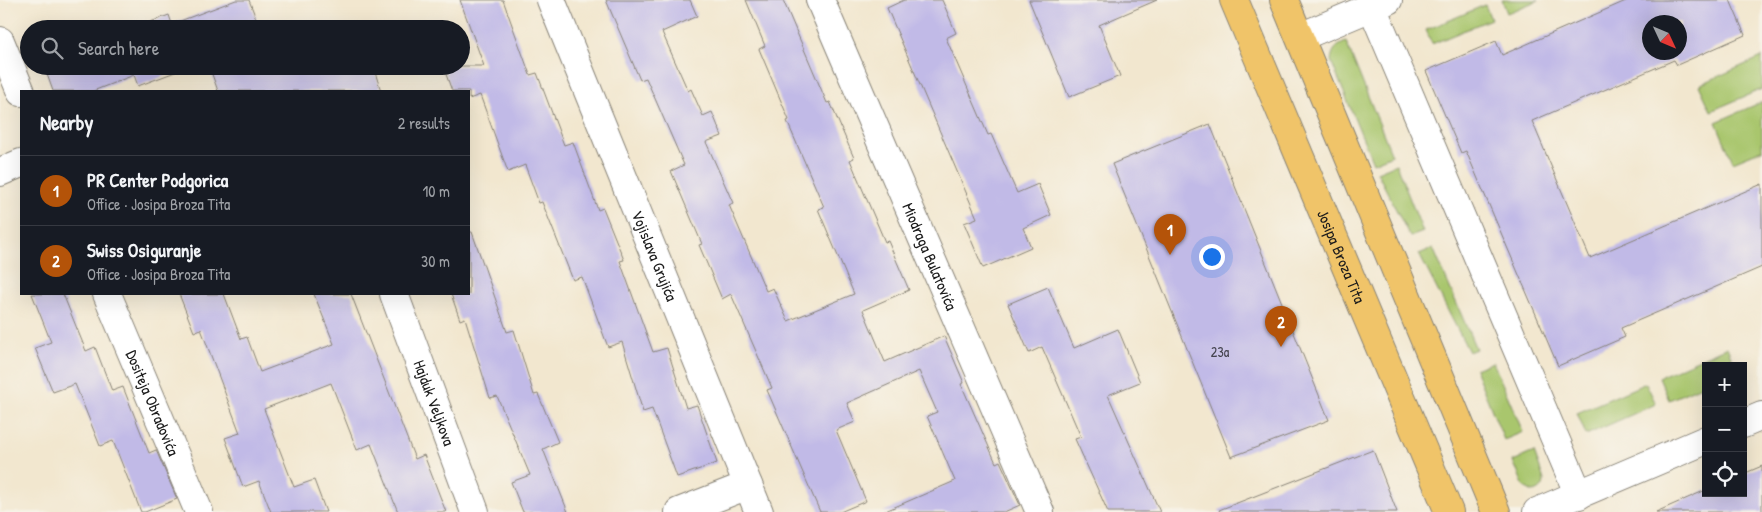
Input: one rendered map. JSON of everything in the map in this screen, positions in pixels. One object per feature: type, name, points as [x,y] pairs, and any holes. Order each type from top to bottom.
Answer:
[{"type":"main road","name":"Josipa Broza Tita","points":[[1234,0],[1449,512]]},
{"type":"main road","points":[[1284,0],[1496,512]]},
{"type":"street","name":"Vojislava Grujića","points":[[551,0],[759,512]]},
{"type":"street","name":"Miodraga Bulatovića","points":[[820,0],[1040,512]]},
{"type":"street","points":[[1300,37],[1380,3],[1579,495]]},
{"type":"street","points":[[0,41],[20,90]]},
{"type":"street","points":[[0,172],[20,163]]},
{"type":"street","name":"Dositeja Obradovića","points":[[107,295],[199,512]]},
{"type":"street","name":"Hajduk Veljkova","points":[[394,295],[475,512]]},
{"type":"street","points":[[1747,422],[1762,416]]},
{"type":"street","points":[[1537,512],[1702,442]]},
{"type":"street","points":[[679,512],[748,485]]},
{"type":"green space","points":[[1502,0],[1539,0],[1507,13]]},
{"type":"green space","points":[[1485,5],[1491,19],[1432,44],[1426,30]]},
{"type":"green space","points":[[1346,42],[1392,155],[1373,163],[1331,61],[1335,49]]},
{"type":"green space","points":[[1762,57],[1762,89],[1711,111],[1699,85]]},
{"type":"green space","points":[[1762,102],[1762,150],[1733,162],[1716,122]]},
{"type":"green space","points":[[1396,164],[1423,232],[1410,237],[1377,172]]},
{"type":"green space","points":[[1433,248],[1476,349],[1469,352],[1419,254]]},
{"type":"green space","points":[[1727,347],[1733,362],[1702,362],[1702,386],[1669,400],[1659,377]]},
{"type":"green space","points":[[1493,362],[1523,432],[1504,440],[1475,369]]},
{"type":"green space","points":[[1646,383],[1656,404],[1586,435],[1577,413]]},
{"type":"green space","points":[[1534,452],[1544,480],[1541,488],[1533,492],[1524,487],[1513,461]]},
{"type":"building","points":[[236,0],[249,0],[257,20],[183,20]]},
{"type":"building","points":[[460,0],[503,0],[530,75],[537,73],[564,145],[573,142],[598,210],[603,208],[624,260],[620,261],[653,352],[667,348],[686,408],[697,405],[717,463],[677,477],[652,409],[643,412],[622,342],[608,347],[582,277],[573,280],[542,202],[539,203],[525,165],[508,172],[480,95],[470,99],[470,90],[452,90],[446,75],[470,75],[470,66],[484,66],[470,28],[470,20],[467,20]]},
{"type":"building","points":[[606,0],[690,0],[697,16],[662,32],[688,91],[691,89],[703,116],[712,112],[722,136],[706,142],[733,203],[729,205],[766,291],[773,288],[788,321],[854,294],[818,209],[824,207],[759,49],[765,46],[746,0],[783,0],[827,103],[830,102],[854,158],[850,160],[885,242],[888,241],[909,290],[863,310],[885,362],[944,336],[964,383],[961,384],[996,463],[1000,461],[1020,505],[1004,512],[883,512],[955,481],[927,416],[937,412],[919,371],[847,403],[855,422],[836,430],[866,501],[840,512],[820,512],[767,390],[772,388],[731,294],[722,299],[699,245],[702,244],[671,171],[684,165],[646,78],[640,80]]},
{"type":"building","points":[[904,0],[942,0],[956,33],[946,38],[988,135],[991,134],[1017,193],[1038,184],[1051,215],[1023,228],[1031,247],[983,268],[964,223],[977,218],[887,8]]},
{"type":"building","points":[[1029,0],[1157,0],[1099,25],[1120,76],[1069,97]]},
{"type":"building","points":[[1628,0],[1730,0],[1745,35],[1677,65],[1674,60],[1532,121],[1590,258],[1762,184],[1762,267],[1621,328],[1625,337],[1558,366],[1466,151],[1461,153],[1426,71],[1496,41],[1502,55]]},
{"type":"building","points":[[169,15],[171,20],[156,20]]},
{"type":"building","points":[[47,75],[134,75],[96,90],[53,90]]},
{"type":"building","points":[[134,75],[167,75],[138,86]]},
{"type":"building","points":[[212,75],[376,75],[381,90],[218,90]]},
{"type":"building","points":[[1210,124],[1329,420],[1231,457],[1112,164]]},
{"type":"building","points":[[470,232],[472,232],[507,332],[514,330],[534,395],[538,394],[558,442],[543,449],[568,512],[523,512],[511,482],[530,475],[497,396],[490,398],[465,318],[460,320],[451,295],[470,295]]},
{"type":"building","points":[[1048,287],[1074,348],[1118,329],[1140,382],[1108,395],[1160,512],[1108,512],[1075,439],[1081,437],[1042,347],[1029,353],[1008,304]]},
{"type":"building","points":[[32,295],[63,295],[86,351],[95,347],[112,391],[123,387],[149,453],[156,450],[177,499],[141,512],[113,441],[100,446],[75,384],[53,392],[35,348],[51,342]]},
{"type":"building","points":[[179,295],[224,295],[241,339],[247,337],[260,372],[334,344],[314,295],[351,295],[415,459],[424,455],[446,512],[398,512],[371,444],[357,450],[331,383],[264,409],[294,487],[314,480],[326,512],[271,512],[259,481],[243,487],[225,438],[240,433],[201,329],[194,332]]},
{"type":"building","points":[[1373,450],[1397,512],[1220,512],[1219,510]]},
{"type":"building","points":[[1762,466],[1762,512],[1656,512],[1702,492],[1702,497],[1747,497],[1747,472]]},
{"type":"place","name":"PR Center Podgorica","points":[[1170,255]]},
{"type":"place","name":"Swiss Osiguranje","points":[[1281,347]]}]
